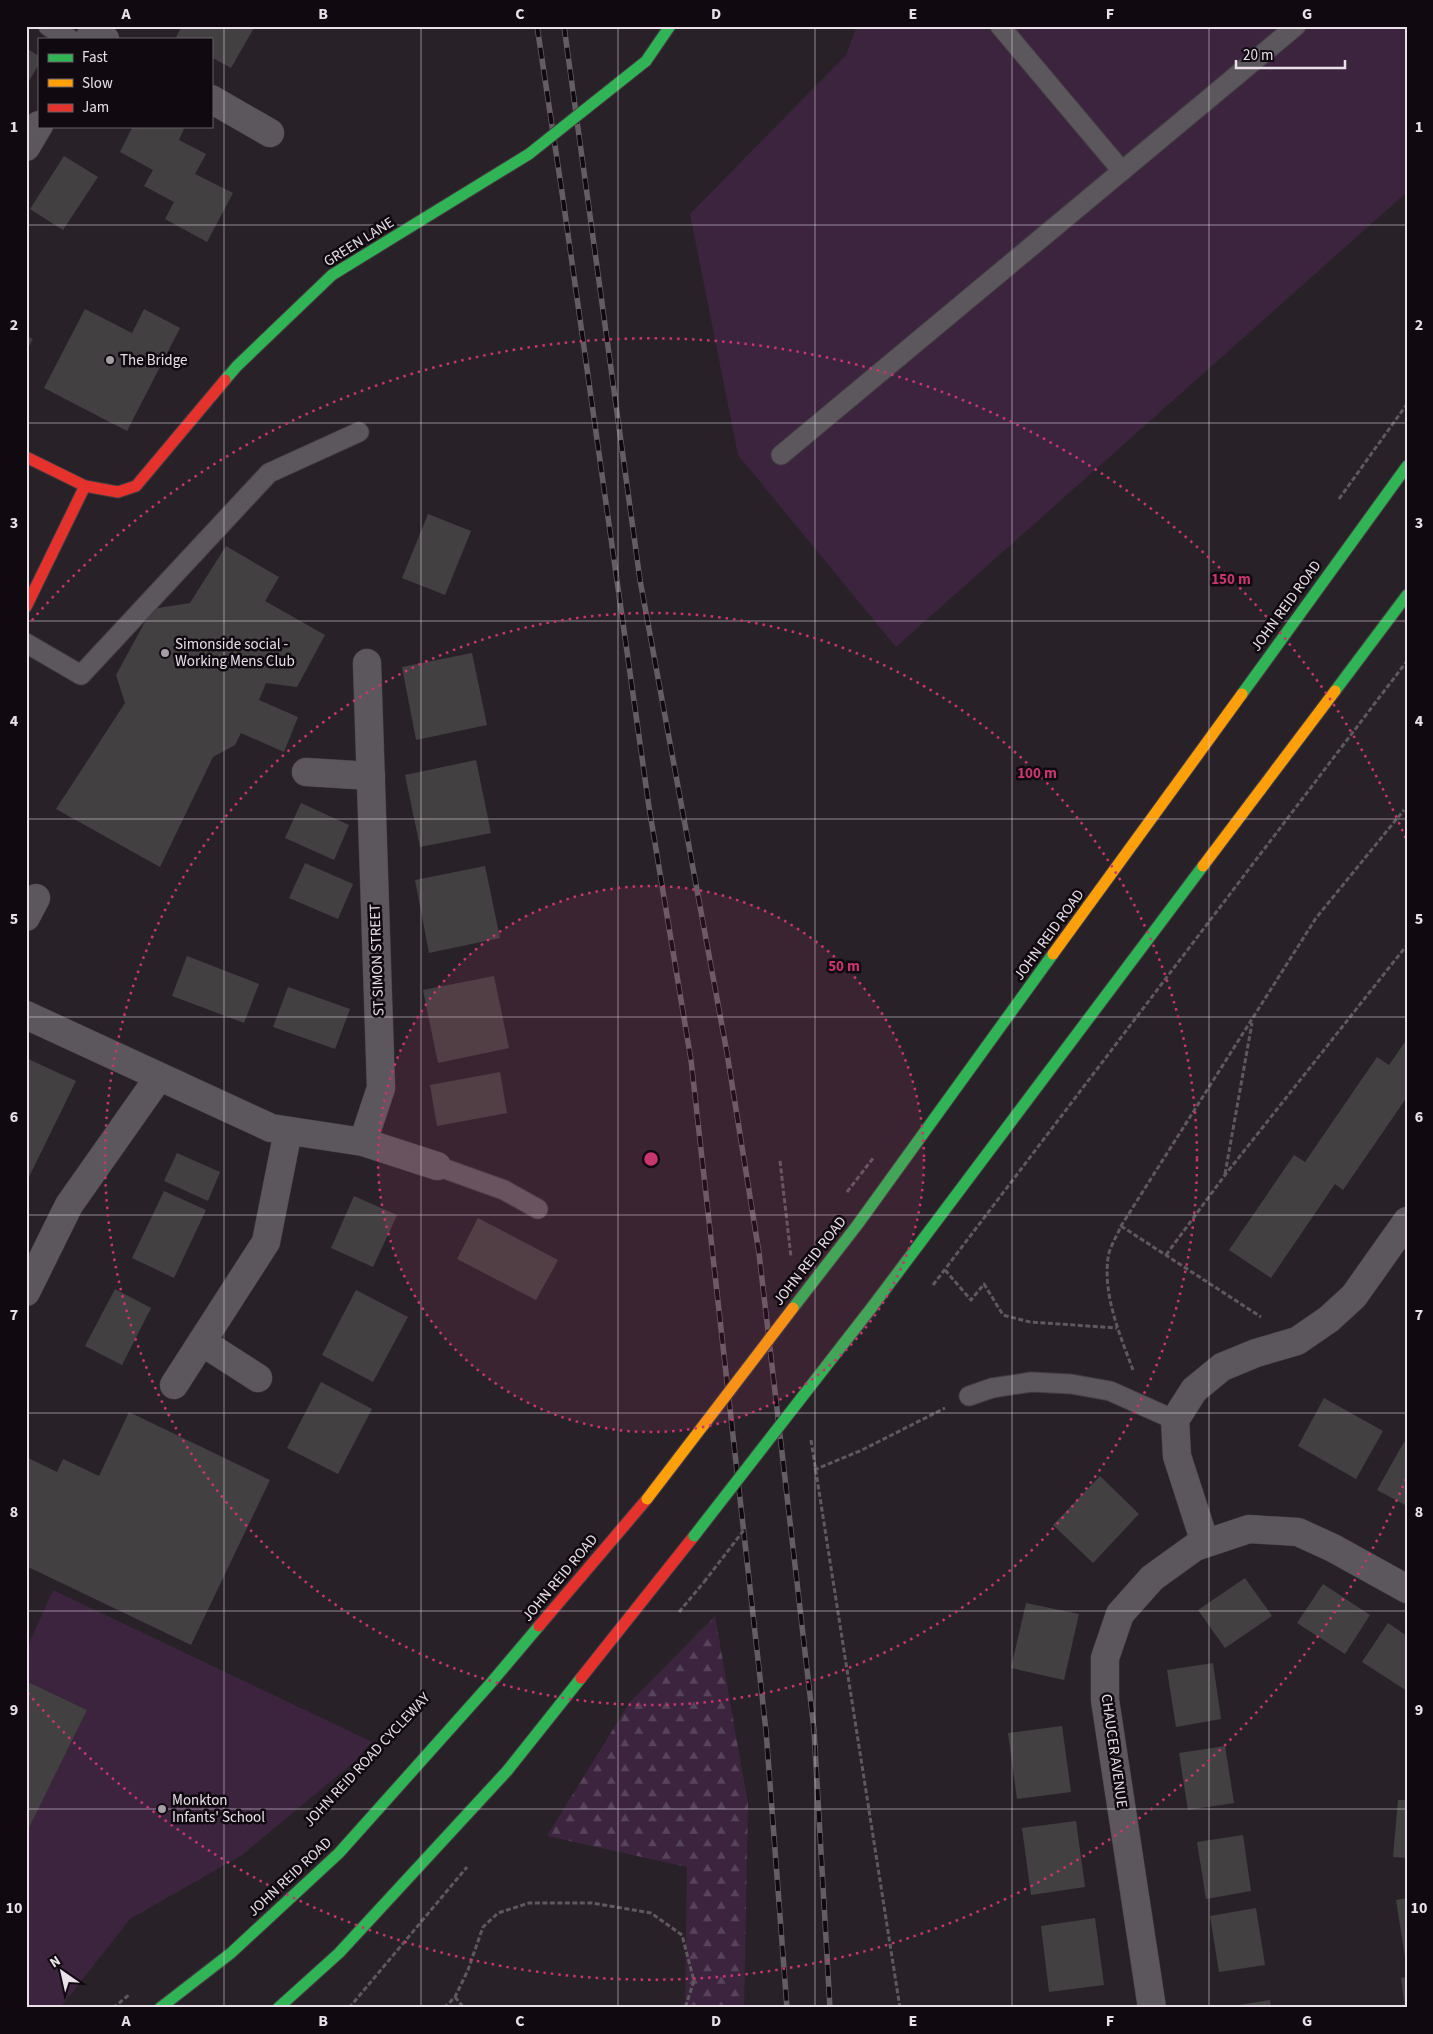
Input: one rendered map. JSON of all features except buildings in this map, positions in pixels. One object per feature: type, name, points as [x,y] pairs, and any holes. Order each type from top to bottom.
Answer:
[{"type":"main road","name":"GREEN LANE","points":[[26,457],[85,486],[118,492],[136,486],[237,366],[332,275],[529,154],[646,61],[670,26]]},
{"type":"main road","name":"JOHN REID ROAD","points":[[160,2008],[231,1953],[339,1853],[490,1684],[647,1499],[858,1224],[1407,466]]},
{"type":"main road","points":[[26,607],[85,486]]},
{"type":"main road","points":[[278,2008],[339,1953],[506,1771],[694,1536],[872,1307],[1407,595]]},
{"type":"street","points":[[212,100],[270,133]]},
{"type":"street","points":[[26,147],[38,127]]},
{"type":"street","name":"ST SIMON STREET","points":[[363,1142],[381,1088],[367,663]]},
{"type":"street","points":[[306,772],[371,776]]},
{"type":"street","points":[[26,1015],[270,1128],[363,1142],[437,1166]]},
{"type":"street","points":[[26,1292],[69,1206],[159,1077]]},
{"type":"street","points":[[174,1385],[266,1242],[288,1131]]},
{"type":"street","points":[[1205,1543],[1177,1456],[1175,1420],[1194,1390],[1222,1368],[1256,1353],[1297,1340],[1329,1319],[1354,1296],[1407,1221]]},
{"type":"street","points":[[202,1342],[258,1378]]},
{"type":"street","name":"CHAUCER AVENUE","points":[[1152,2008],[1104,1700],[1105,1658],[1120,1614],[1152,1578],[1194,1547],[1249,1529],[1298,1532],[1333,1548],[1407,1589]]},
{"type":"lane","points":[[48,26],[89,37]]},
{"type":"lane","points":[[1000,26],[1122,171]]},
{"type":"lane","points":[[780,455],[1296,26]]},
{"type":"lane","points":[[26,643],[81,675],[269,473],[359,432]]},
{"type":"lane","points":[[437,1166],[504,1190],[538,1209]]},
{"type":"lane","points":[[969,1396],[992,1388],[1031,1382],[1071,1384],[1110,1391],[1175,1420]]},
{"type":"path","points":[[1117,1328],[1030,1322],[1003,1315],[984,1284],[971,1300],[945,1270],[1407,660]]},
{"type":"path","points":[[1147,1406],[1117,1328],[1108,1291],[1108,1257],[1122,1226],[1316,918],[1406,810]]},
{"type":"path","points":[[1166,1255],[1225,1175],[1407,945]]},
{"type":"path","points":[[1225,1175],[1253,1019]]},
{"type":"path","points":[[780,1161],[790,1258]]},
{"type":"path","points":[[1122,1226],[1297,1340]]},
{"type":"path","points":[[814,1470],[862,1450],[969,1396]]},
{"type":"path","points":[[810,1431],[814,1470],[900,2008]]},
{"type":"path","points":[[444,2008],[455,1998],[468,1970],[483,1928],[498,1913],[529,1903],[592,1903],[650,1913],[682,1935],[694,1981],[685,2008]]},
{"type":"path","points":[[113,2008],[135,1990]]},
{"type":"path","points":[[455,1998],[464,2008]]},
{"type":"green space","points":[[857,26],[1407,26],[1407,192],[896,647],[738,455],[690,214],[846,55]]},
{"type":"green space","name":"Monkton Infants' School","points":[[53,1590],[372,1742],[353,1763],[242,1855],[130,1919],[60,2008],[26,2008],[26,1834],[87,1710],[26,1681],[26,1650]]},
{"type":"green space","points":[[715,1616],[748,1804],[744,2008],[685,2008],[687,1867],[547,1836],[630,1702]]},
{"type":"railway","points":[[537,26],[649,807],[691,1060],[766,1731],[787,2008]]},
{"type":"railway","points":[[564,26],[640,580],[727,1053],[759,1253],[814,1730],[830,2008]]},
{"type":"traffic: fast","points":[[646,61],[670,26]]},
{"type":"traffic: fast","points":[[529,154],[646,61]]},
{"type":"traffic: fast","points":[[225,380],[237,366],[332,275],[529,154]]},
{"type":"traffic: fast","points":[[1242,694],[1407,466]]},
{"type":"traffic: fast","points":[[1335,691],[1407,595]]},
{"type":"traffic: fast","points":[[872,1307],[1203,866]]},
{"type":"traffic: fast","points":[[858,1224],[1053,954]]},
{"type":"traffic: fast","points":[[793,1308],[858,1224]]},
{"type":"traffic: fast","points":[[694,1536],[872,1307]]},
{"type":"traffic: fast","points":[[160,2008],[231,1953],[339,1853],[490,1684],[539,1626]]},
{"type":"traffic: fast","points":[[278,2008],[339,1953],[507,1771],[581,1678]]},
{"type":"traffic: slow","points":[[1203,866],[1335,691]]},
{"type":"traffic: slow","points":[[1053,954],[1242,694]]},
{"type":"traffic: slow","points":[[647,1499],[793,1308]]},
{"type":"traffic: jam","points":[[26,457],[85,486],[118,492],[136,486],[225,380]]},
{"type":"traffic: jam","points":[[26,607],[85,486]]},
{"type":"traffic: jam","points":[[539,1626],[647,1499]]},
{"type":"traffic: jam","points":[[581,1678],[694,1536]]},
{"type":"place","name":"The Bridge","points":[[110,360]]},
{"type":"place","name":"Simonside social - Working Mens Club","points":[[165,653]]},
{"type":"place","name":"Monkton Infants' School","points":[[162,1809]]}]
